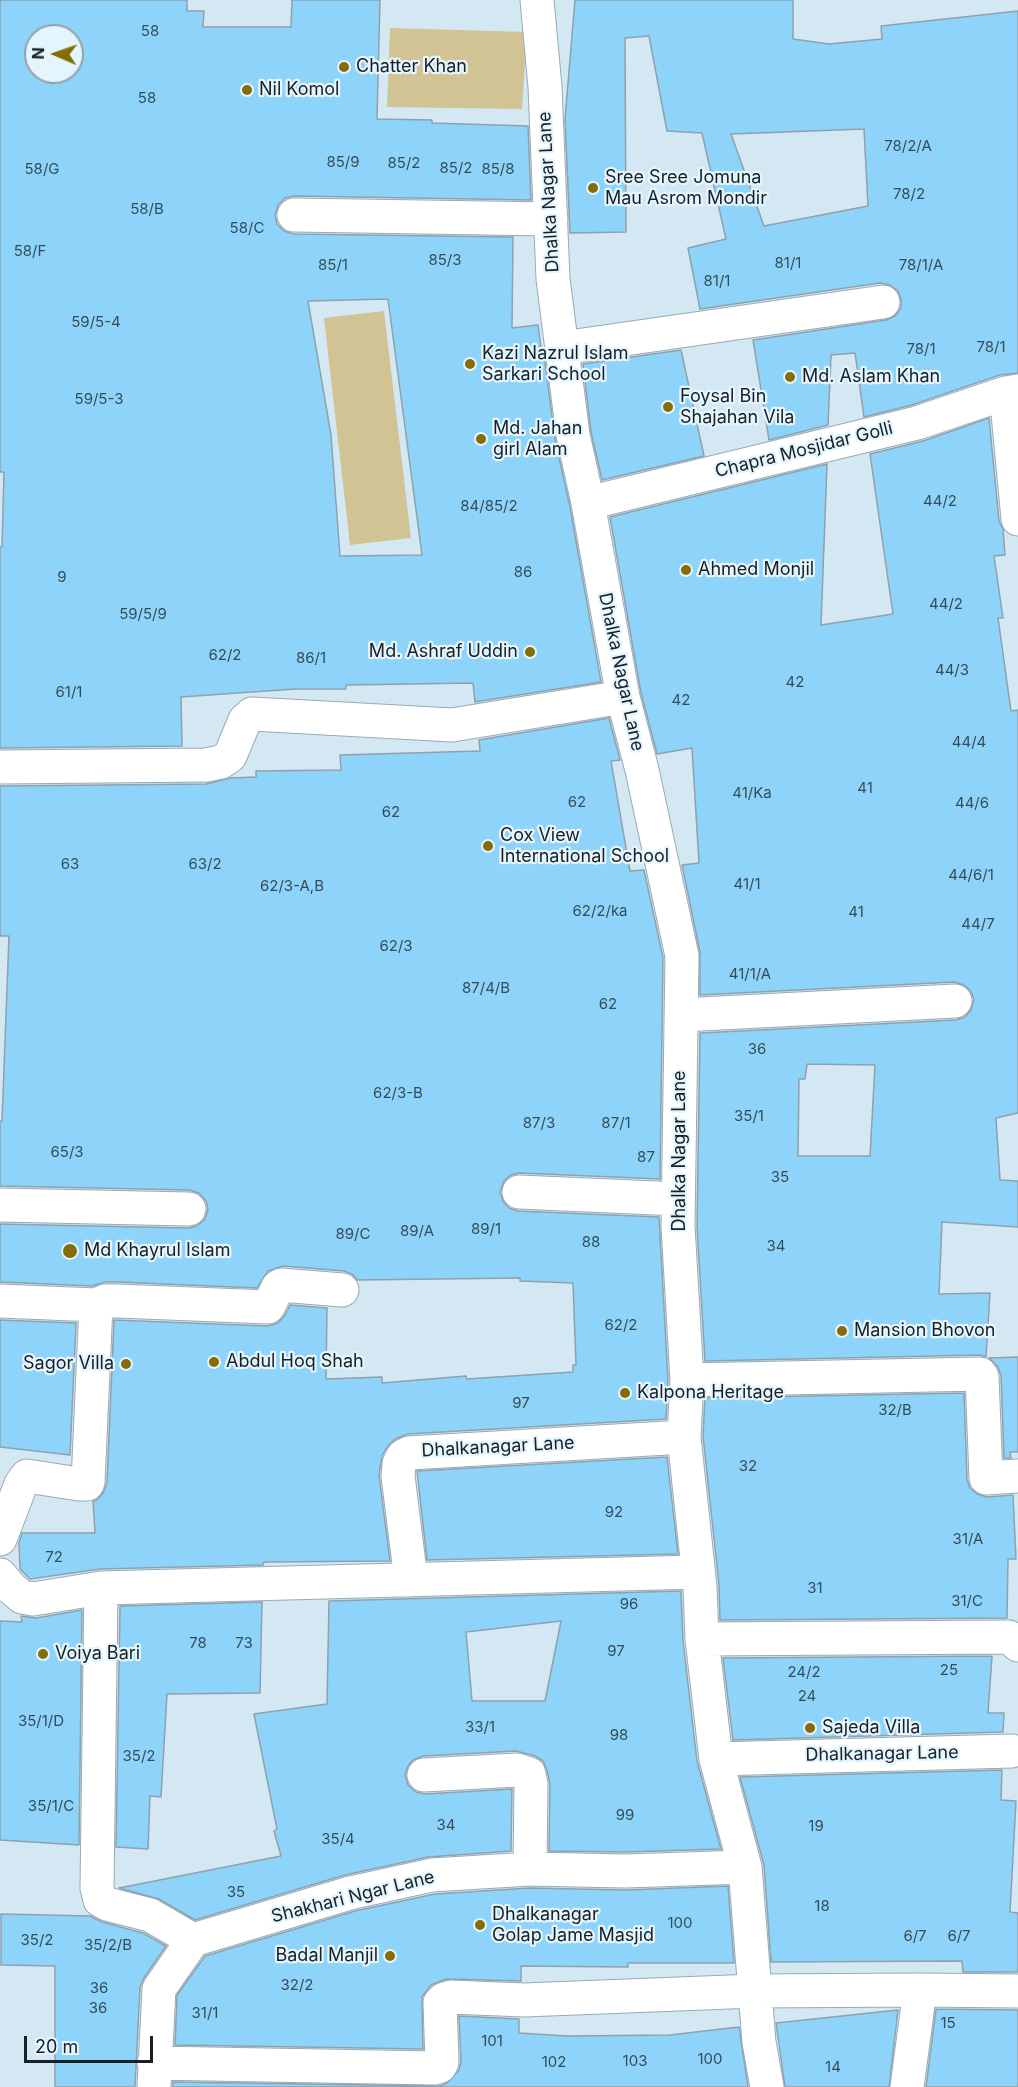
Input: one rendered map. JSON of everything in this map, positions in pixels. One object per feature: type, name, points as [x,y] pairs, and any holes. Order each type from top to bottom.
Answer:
[{"type":"street","name":"Dhalka Nagar Lane","points":[[537,0],[544,87],[553,279],[573,435],[588,503],[623,697],[642,770],[682,956],[678,1226],[687,1380]]},
{"type":"street","points":[[294,215],[551,219]]},
{"type":"street","points":[[562,348],[884,302]]},
{"type":"street","points":[[1012,392],[1018,519]]},
{"type":"street","name":"Chapra Mosjidar Golli","points":[[588,503],[917,423],[1012,392]]},
{"type":"street","points":[[0,767],[206,765],[221,762],[230,756],[245,720],[252,714],[452,725],[623,697]]},
{"type":"street","points":[[681,1016],[955,1001]]},
{"type":"street","points":[[519,1192],[678,1199]]},
{"type":"street","points":[[0,1205],[189,1209]]},
{"type":"street","points":[[0,1301],[96,1305],[105,1301],[118,1301],[268,1307],[278,1287],[281,1286],[342,1290]]},
{"type":"street","points":[[0,1539],[21,1484],[27,1476],[79,1484],[88,1482],[96,1305]]},
{"type":"street","points":[[766,2087],[759,2042],[746,1867],[716,1759],[702,1639],[700,1587],[684,1437],[687,1380],[980,1374],[982,1377],[986,1478],[1018,1476]]},
{"type":"street","name":"Dhalkanagar Lane","points":[[411,1580],[398,1476],[399,1464],[403,1456],[409,1453],[684,1437]]},
{"type":"street","points":[[0,1575],[22,1597],[33,1599],[101,1588],[697,1572]]},
{"type":"street","points":[[101,1588],[97,1888],[100,1900],[106,1904],[150,1915],[193,1940],[159,1989],[154,2075],[434,2068],[440,2066],[442,2061],[440,2003],[450,1997],[524,2000],[755,1991],[1018,1991]]},
{"type":"street","points":[[702,1639],[1009,1636],[1018,1645]]},
{"type":"street","name":"Dhalkanagar Lane","points":[[716,1759],[1012,1751]]},
{"type":"street","points":[[424,1775],[517,1770],[529,1774],[531,1869]]},
{"type":"street","name":"Shakhari Ngar Lane","points":[[193,1940],[350,1893],[432,1875],[531,1869],[625,1871],[746,1867]]},
{"type":"street","points":[[907,2087],[920,1990]]},
{"type":"shaded area","points":[[390,28],[527,32],[522,109],[387,107]]},
{"type":"shaded area","points":[[384,311],[411,538],[350,545],[324,318]]},
{"type":"building","points":[[0,0],[187,0],[187,11],[204,11],[203,27],[291,27],[292,0],[380,0],[377,119],[528,126],[531,200],[294,196],[285,198],[278,205],[275,215],[277,224],[284,231],[294,234],[513,237],[512,328],[538,325],[555,439],[570,507],[601,682],[475,702],[473,683],[346,685],[346,689],[295,689],[181,697],[182,746],[0,748],[0,547],[2,547],[4,472],[0,472]],"holes":[[[388,299],[422,555],[340,556],[331,435],[308,301]]]},
{"type":"building","points":[[575,0],[793,0],[793,39],[829,44],[882,39],[881,26],[1018,11],[1018,373],[1000,375],[912,405],[864,417],[855,353],[831,355],[828,425],[769,440],[753,340],[886,320],[895,316],[901,308],[898,291],[890,285],[880,283],[700,309],[688,248],[726,239],[702,133],[667,131],[649,36],[625,38],[626,232],[570,233],[565,119]],"holes":[[[864,129],[868,206],[764,226],[731,134]]]},
{"type":"building","name":"Foysal Bin Shajahan Vila","points":[[681,350],[704,456],[602,480],[591,432],[583,364]]},
{"type":"building","points":[[989,418],[999,521],[1003,529],[1005,555],[994,556],[1003,618],[998,618],[1011,711],[1018,710],[1018,1113],[996,1118],[1000,1180],[1018,1181],[1018,1227],[942,1222],[939,1294],[990,1293],[986,1357],[980,1355],[705,1361],[697,1226],[700,1033],[956,1020],[965,1017],[971,1010],[974,999],[970,990],[954,982],[700,995],[700,952],[682,865],[699,863],[692,748],[657,754],[641,693],[610,517],[827,464],[821,625],[893,614],[870,454],[923,441]],"holes":[[[807,1064],[875,1065],[870,1156],[798,1156],[799,1079],[805,1079]]]},
{"type":"building","points":[[609,718],[620,760],[611,761],[630,871],[644,870],[663,958],[660,1179],[519,1173],[511,1175],[504,1181],[500,1192],[509,1208],[518,1211],[659,1217],[668,1380],[666,1419],[408,1434],[395,1439],[382,1456],[379,1475],[390,1561],[264,1562],[263,1565],[100,1569],[30,1579],[20,1569],[19,1543],[22,1533],[95,1533],[93,1501],[103,1493],[107,1483],[114,1320],[267,1326],[278,1323],[290,1305],[327,1308],[326,1379],[382,1377],[382,1383],[466,1376],[467,1379],[573,1372],[573,1365],[576,1365],[573,1283],[520,1281],[520,1278],[357,1280],[352,1274],[344,1271],[283,1266],[268,1271],[257,1288],[118,1282],[105,1282],[92,1286],[0,1282],[0,1224],[189,1228],[197,1226],[205,1219],[208,1209],[206,1201],[199,1193],[189,1190],[0,1186],[0,1121],[2,1121],[9,936],[0,936],[0,786],[206,784],[231,778],[256,777],[256,771],[341,770],[340,755],[480,751],[479,740]]},
{"type":"building","points":[[0,1320],[76,1323],[70,1455],[0,1447]]},
{"type":"building","points":[[1018,1357],[1018,1452],[1010,1452],[1011,1458],[1004,1458],[1001,1376],[998,1367],[989,1358]]},
{"type":"building","points":[[964,1393],[967,1479],[970,1488],[977,1494],[987,1497],[1013,1495],[1016,1559],[1008,1559],[1007,1618],[720,1620],[719,1585],[703,1436],[705,1398]]},
{"type":"building","points":[[667,1457],[678,1554],[427,1560],[417,1471]]},
{"type":"building","points":[[681,1591],[683,1641],[697,1761],[721,1849],[625,1852],[549,1851],[550,1784],[543,1761],[535,1756],[516,1751],[423,1756],[413,1760],[405,1775],[408,1785],[416,1792],[425,1794],[512,1789],[511,1851],[428,1857],[345,1875],[195,1920],[159,1899],[119,1888],[281,1856],[274,1831],[277,1829],[254,1714],[327,1704],[329,1601]],"holes":[[[561,1621],[545,1701],[472,1701],[466,1632]]]},
{"type":"building","points":[[262,1602],[260,1693],[167,1694],[161,1797],[150,1796],[148,1849],[116,1847],[120,1606]]},
{"type":"building","points":[[82,1610],[79,1845],[0,1840],[0,1621],[22,1622],[21,1616],[36,1618]]},
{"type":"building","points":[[992,1656],[988,1713],[1004,1713],[1003,1732],[733,1740],[723,1658]]},
{"type":"building","points":[[1002,1770],[1001,1800],[1016,1801],[1010,1912],[1018,1913],[1018,1972],[963,1972],[962,1961],[771,1962],[764,1865],[740,1777]]},
{"type":"building","points":[[728,1886],[734,1963],[628,1963],[628,1967],[521,1966],[521,1981],[446,1979],[431,1985],[422,1997],[423,2049],[175,2045],[177,1995],[205,1956],[355,1911],[435,1894],[530,1888],[626,1890]]},
{"type":"building","points":[[1,1914],[90,1916],[102,1922],[143,1933],[166,1946],[140,1987],[135,2087],[55,2087],[55,1966],[1,1965]]},
{"type":"building","points":[[936,2009],[1018,2010],[1018,2087],[926,2087]]},
{"type":"building","points":[[898,2010],[889,2087],[785,2087],[776,2023]]},
{"type":"building","points":[[459,2016],[519,2019],[519,2033],[567,2036],[670,2035],[739,2027],[748,2087],[173,2087],[173,2082],[440,2086],[447,2083],[459,2070],[461,2061]]},
{"type":"place","name":"Chatter Khan","points":[[344,67]]},
{"type":"place","name":"Nil Komol","points":[[247,90]]},
{"type":"place","name":"Sree Sree Jomuna Mau Asrom Mondir","points":[[593,188]]},
{"type":"place","name":"Kazi Nazrul Islam Sarkari School","points":[[470,364]]},
{"type":"place","name":"Md. Aslam Khan","points":[[790,377]]},
{"type":"place","name":"Foysal Bin Shajahan Vila","points":[[668,407]]},
{"type":"place","name":"Md. Jahan girl Alam","points":[[481,439]]},
{"type":"place","name":"Ahmed Monjil","points":[[686,570]]},
{"type":"place","name":"Md. Ashraf Uddin","points":[[530,652]]},
{"type":"place","name":"Cox View International School","points":[[488,846]]},
{"type":"place","name":"Md Khayrul Islam","points":[[70,1251]]},
{"type":"place","name":"Mansion Bhovon","points":[[842,1331]]},
{"type":"place","name":"Abdul Hoq Shah","points":[[214,1362]]},
{"type":"place","name":"Sagor Villa","points":[[126,1364]]},
{"type":"place","name":"Kalpona Heritage","points":[[625,1393]]},
{"type":"place","name":"Voiya Bari","points":[[43,1654]]},
{"type":"place","name":"Sajeda Villa","points":[[810,1728]]},
{"type":"place","name":"Dhalkanagar Golap Jame Masjid","points":[[480,1925]]},
{"type":"place","name":"Badal Manjil","points":[[390,1956]]}]
